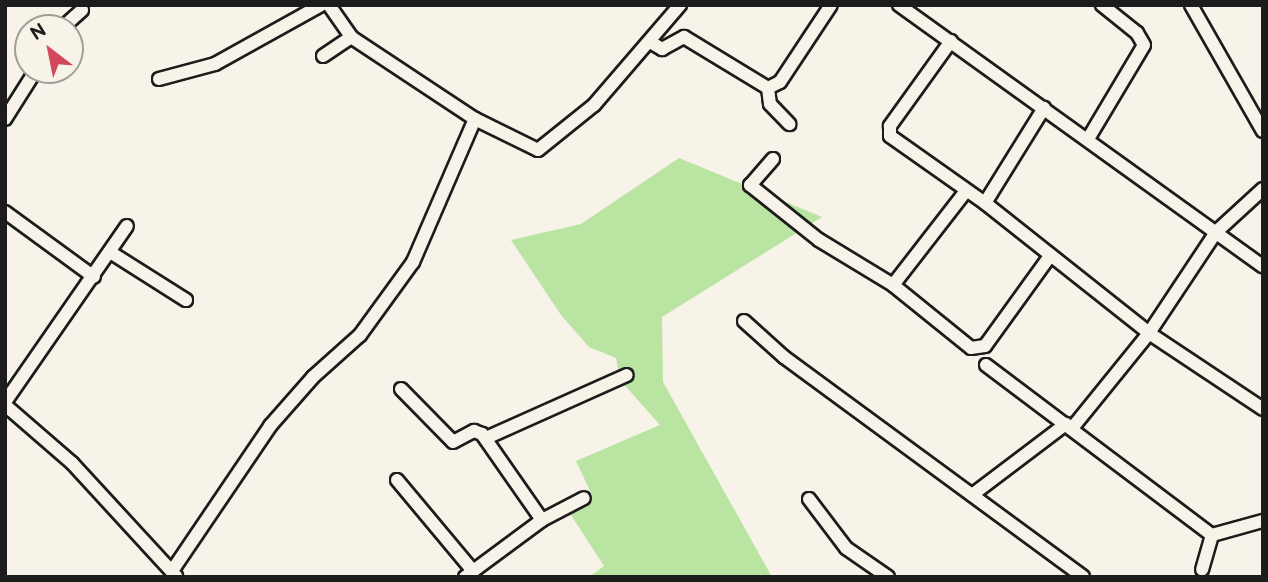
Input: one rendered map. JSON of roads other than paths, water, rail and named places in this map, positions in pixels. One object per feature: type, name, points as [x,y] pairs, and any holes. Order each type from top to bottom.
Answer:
[{"type":"street","points":[[159,79],[215,64],[321,5]]},
{"type":"street","points":[[329,5],[351,37],[475,119],[517,143],[545,148],[652,43],[680,5]]},
{"type":"street","points":[[768,88],[780,82],[831,5]]},
{"type":"street","points":[[899,5],[1263,267]]},
{"type":"street","points":[[1088,139],[1144,45],[1138,33],[1101,5]]},
{"type":"street","points":[[1191,5],[1263,131]]},
{"type":"street","points":[[78,14],[82,10]]},
{"type":"street","points":[[323,56],[351,37]]},
{"type":"street","points":[[652,43],[662,49],[684,37],[768,88]]},
{"type":"street","points":[[951,41],[889,133],[985,203],[1149,333],[1263,409]]},
{"type":"street","points":[[5,119],[27,84]]},
{"type":"street","points":[[768,88],[770,104],[789,124]]},
{"type":"street","points":[[985,203],[1044,108]]},
{"type":"street","points":[[127,226],[5,404],[72,463],[174,574],[270,426],[368,326],[413,262],[475,119]]},
{"type":"street","points":[[773,159],[750,185],[819,240],[893,285],[971,348],[981,349],[1050,256]]},
{"type":"street","points":[[972,495],[1070,426],[1149,333],[1216,232],[1263,189]]},
{"type":"street","points":[[893,285],[966,191]]},
{"type":"street","points":[[5,212],[94,277]]},
{"type":"street","points":[[110,252],[186,300]]},
{"type":"street","points":[[744,321],[783,357],[1083,577]]},
{"type":"street","points":[[986,365],[1212,536]]},
{"type":"street","points":[[486,438],[626,375]]},
{"type":"street","points":[[401,389],[453,442],[474,431],[486,438],[542,520]]},
{"type":"street","points":[[397,480],[469,574],[542,520],[584,498]]},
{"type":"street","points":[[809,499],[846,548],[888,577]]},
{"type":"street","points":[[1212,536],[1263,521]]},
{"type":"street","points":[[1202,570],[1212,536]]}]
